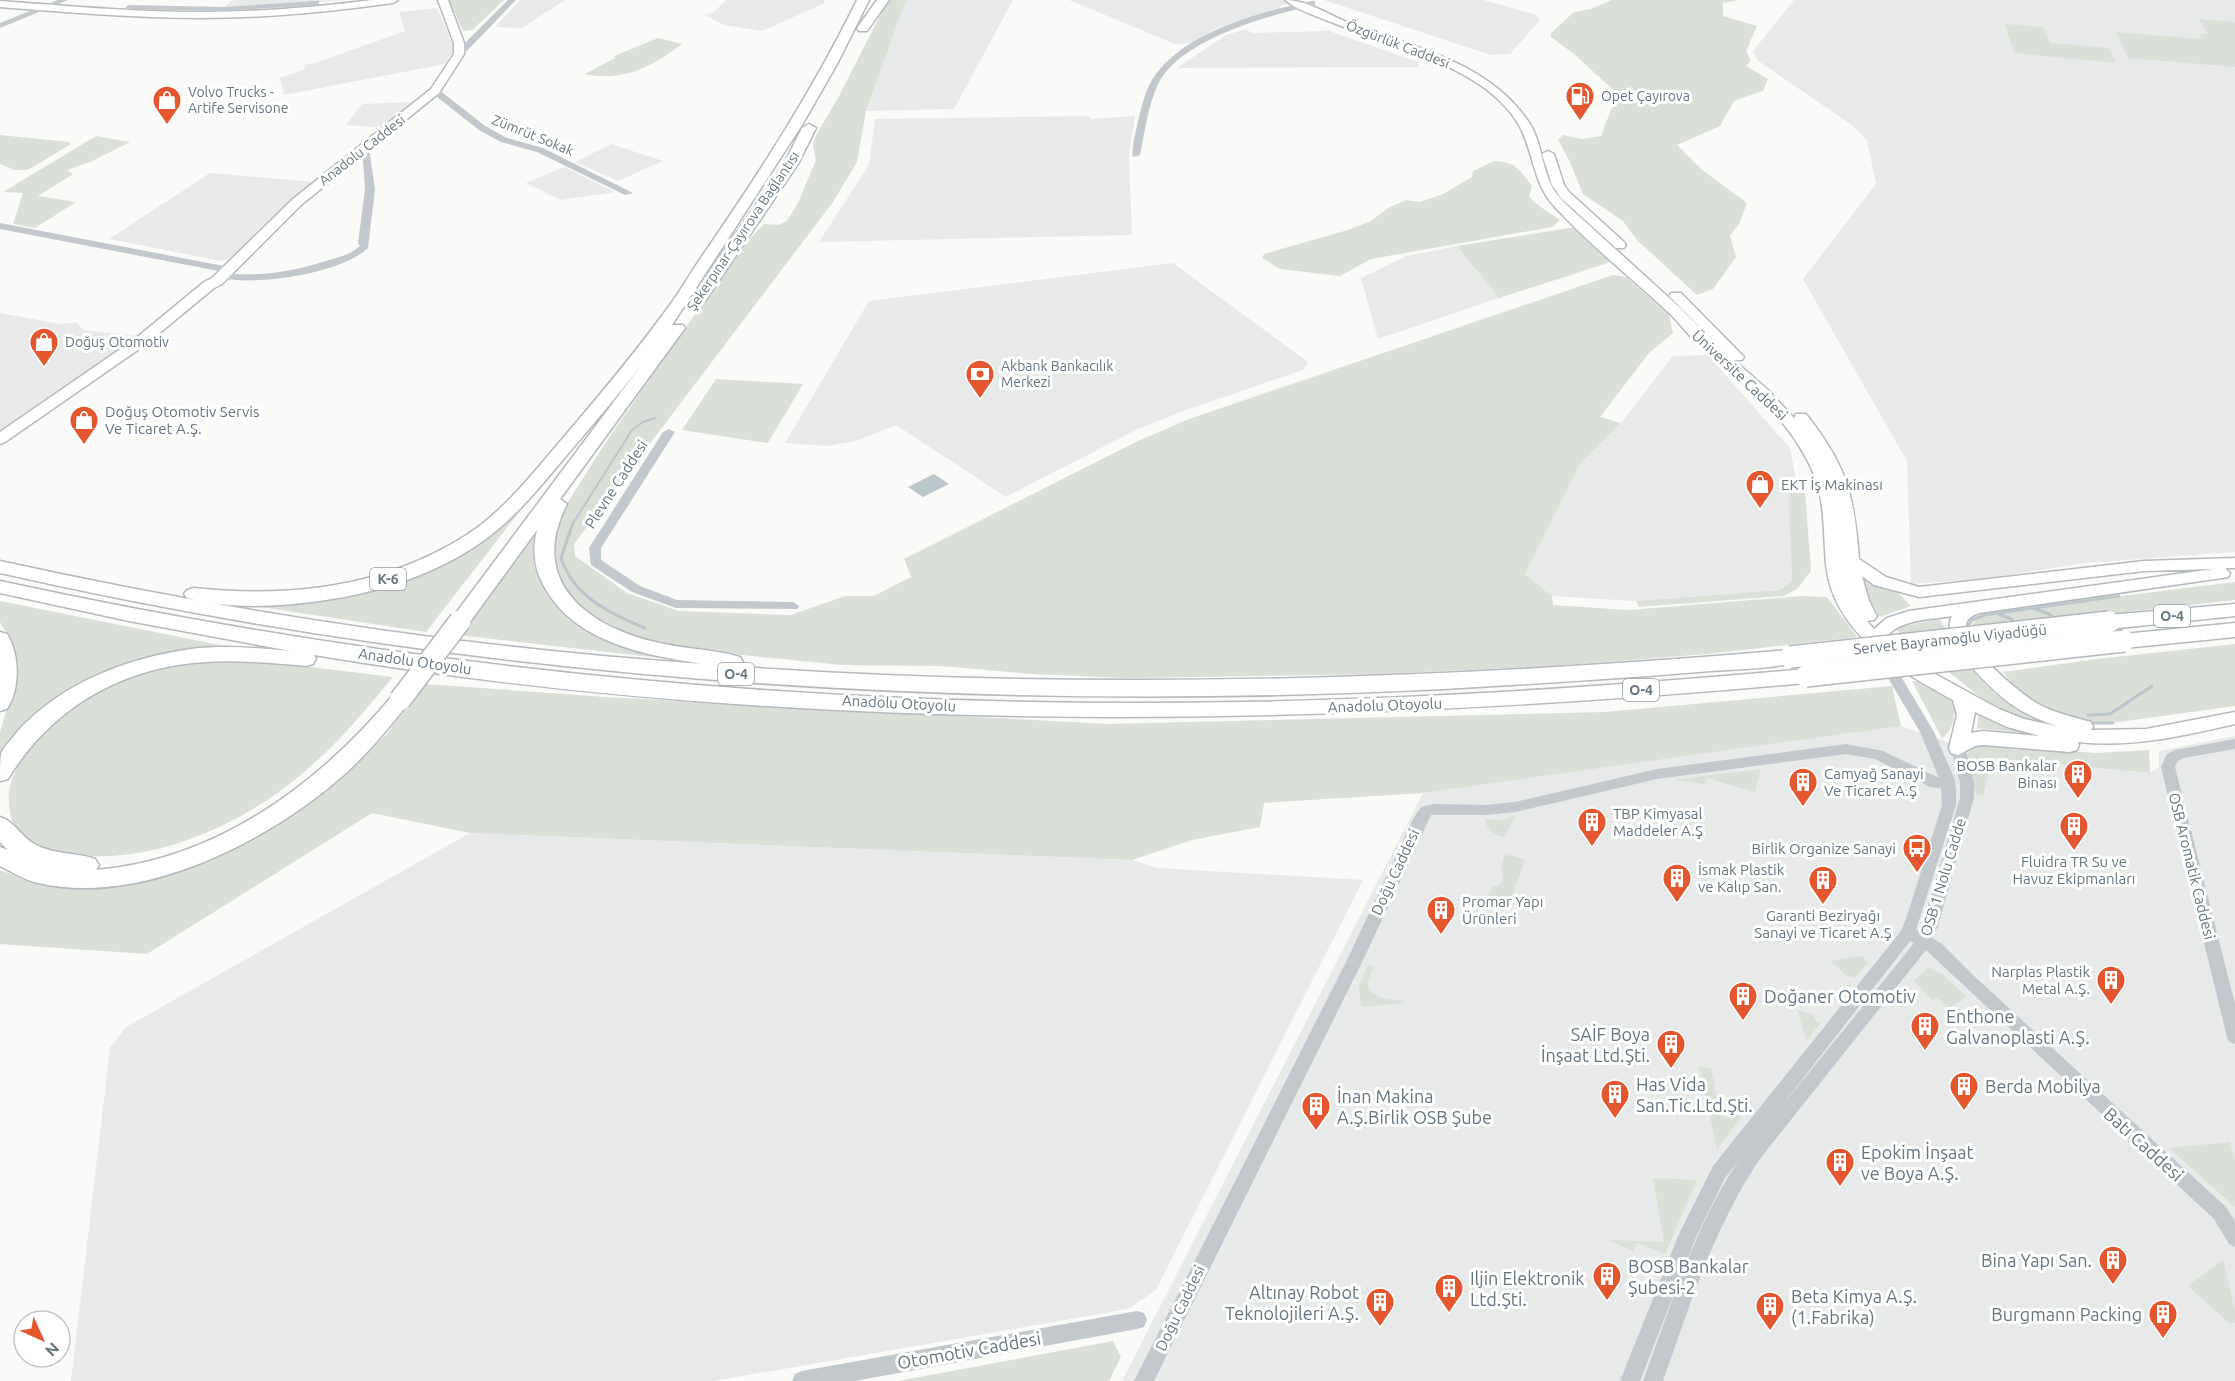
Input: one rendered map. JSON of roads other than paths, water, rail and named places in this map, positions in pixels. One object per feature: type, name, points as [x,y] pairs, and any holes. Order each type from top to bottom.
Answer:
[{"type":"highway","points":[[842,42],[853,0]]},
{"type":"highway","name":"Şekerpınar-Çayırova Bağlantısı","points":[[652,337],[688,290],[769,169],[825,77],[862,0]]},
{"type":"highway","name":"Şekerpınar-Çayırova Bağlantısı","points":[[632,390],[735,248],[791,164],[876,0]]},
{"type":"highway","points":[[863,28],[883,0]]},
{"type":"highway","points":[[452,620],[617,390],[652,337]]},
{"type":"highway","name":"K-6","points":[[27,574],[84,575],[213,597],[274,600],[349,590],[371,585],[414,569],[472,539],[508,510],[587,421],[652,337]]},
{"type":"highway","points":[[0,856],[42,874],[89,879],[144,872],[195,856],[254,828],[307,793],[351,755],[452,620],[632,390]]},
{"type":"highway","points":[[632,390],[547,525],[543,542],[545,568],[553,588],[566,606],[597,628],[641,644],[734,662],[889,684]]},
{"type":"highway","name":"Anadolu Otoyolu","points":[[0,567],[276,622],[409,641],[543,658],[889,684],[1060,689],[1280,689],[1559,677],[1790,657]]},
{"type":"highway","name":"Anadolu Otoyolu","points":[[0,587],[147,619],[250,637],[519,676],[650,688],[841,701],[1091,710],[1345,707],[1475,702],[1806,676]]},
{"type":"highway","name":"Servet Bayramoğlu Viyadüğü","points":[[1790,657],[2235,610]]},
{"type":"highway","name":"Servet Bayramoğlu Viyadüğü","points":[[1806,676],[2124,640],[2235,630]]},
{"type":"highway","points":[[0,639],[5,651],[7,668],[0,704]]},
{"type":"highway","points":[[0,773],[15,747],[28,732],[70,700],[121,674],[173,658],[245,654],[324,661],[414,673],[519,676]]},
{"type":"highway","points":[[0,825],[18,847],[33,855],[71,865],[123,863],[155,857],[188,846],[249,818],[302,782],[394,697]]},
{"type":"main road","points":[[6,3],[94,4],[238,11],[366,0]]},
{"type":"main road","points":[[354,6],[393,0]]},
{"type":"main road","points":[[47,4],[75,4],[220,16],[276,14],[404,0]]},
{"type":"main road","points":[[432,0],[444,3],[462,31],[459,54]]},
{"type":"main road","name":"Özgürlük Caddesi","points":[[1302,2],[1460,61],[1491,78],[1520,100]]},
{"type":"main road","name":"Özgürlük Caddesi","points":[[1302,2],[1363,31],[1437,57],[1484,83],[1505,101],[1530,134],[1545,186],[1550,194],[1631,264]]},
{"type":"main road","points":[[6,3],[14,8],[13,17]]},
{"type":"main road","points":[[47,4],[94,4]]},
{"type":"main road","name":"Anadolu Caddesi","points":[[0,440],[130,349],[223,275],[297,202],[435,91],[459,54]]},
{"type":"main road","points":[[1542,133],[1558,185],[1631,264]]},
{"type":"main road","name":"Üniversite Caddesi","points":[[1631,264],[1682,301],[1734,355],[1785,400],[1818,440],[1834,467],[1845,496],[1850,560]]},
{"type":"main road","name":"Üniversite Caddesi","points":[[1631,264],[1697,336],[1770,402],[1802,439],[1826,486],[1833,519],[1835,569],[1841,591],[1854,617],[1877,635],[1907,665],[1960,696],[2019,724],[2061,733],[2115,738],[2166,732],[2235,718]]},
{"type":"main road","name":"Anadolu Caddesi","points":[[0,453],[123,364],[213,291],[223,275]]},
{"type":"main road","points":[[1850,560],[1880,581],[1919,592],[2144,566],[2235,563]]},
{"type":"main road","name":"OSB 1 Nolu Cadde","points":[[1850,560],[1858,600],[1877,635]]},
{"type":"main road","points":[[1877,635],[1896,620],[2235,571]]},
{"type":"main road","points":[[1977,607],[1958,621],[1957,628],[1961,638],[1980,665],[1999,687],[2012,696],[2039,712],[2074,725],[2111,730],[2166,732]]},
{"type":"main road","name":"OSB 1 Nolu Cadde","points":[[1958,748],[1958,739],[1966,725],[1965,705],[1960,696]]},
{"type":"main road","points":[[1958,748],[1970,740],[1983,738],[2096,745],[2127,743],[2166,732]]},
{"type":"street","points":[[459,54],[512,0]]},
{"type":"street","points":[[1136,155],[1143,117],[1158,77],[1169,63],[1218,33],[1302,2]]},
{"type":"street","points":[[129,7],[244,8],[316,3]]},
{"type":"street","points":[[0,25],[13,17],[47,4]]},
{"type":"street","points":[[0,25],[47,4]]},
{"type":"street","points":[[462,31],[490,23]]},
{"type":"street","name":"Zümrüt Sokak","points":[[435,91],[482,129],[504,140],[540,150],[628,193]]},
{"type":"street","points":[[0,226],[223,275],[255,279],[278,278],[361,251],[365,246],[363,243],[370,189],[365,148]]},
{"type":"street","name":"Plevne Caddesi","points":[[669,432],[595,548],[595,562],[636,589],[676,604],[793,606]]},
{"type":"street","name":"OSB 1 Nolu Cadde","points":[[1653,1381],[1709,1230],[1732,1184],[1915,945],[1934,915],[1958,802],[1935,750],[1877,635]]},
{"type":"street","name":"OSB Aromatik Caddesi","points":[[2235,744],[2180,753],[2172,758],[2168,767],[2235,1037]]},
{"type":"street","name":"OSB 1 Nolu Cadde","points":[[1630,1381],[1688,1234],[1719,1172],[1907,934],[1967,783],[1958,748]]},
{"type":"street","name":"Doğu Caddesi","points":[[1144,1381],[1356,958],[1420,819],[1426,811],[1515,807],[1657,774],[1836,749],[1870,752],[1913,774],[1958,802]]},
{"type":"street","name":"Doğu Caddesi","points":[[1913,774],[1935,783],[1948,780]]},
{"type":"street","name":"Batı Caddesi","points":[[1915,945],[1968,981],[2220,1213],[2235,1238]]},
{"type":"street","name":"Otomotiv Caddesi","points":[[802,1381],[1137,1320]]},
{"type":"waterway","points":[[573,524],[632,430],[643,422],[655,418]]},
{"type":"waterway","points":[[573,524],[561,558],[567,572],[594,602],[645,628]]},
{"type":"waterway","points":[[2033,608],[2119,596]]},
{"type":"waterway","points":[[1997,613],[2033,608]]},
{"type":"waterway","points":[[2033,608],[2049,614],[2056,620]]},
{"type":"waterway","points":[[1966,629],[1972,620],[1997,613]]},
{"type":"waterway","points":[[1997,613],[2011,619],[2016,624]]},
{"type":"waterway","points":[[2088,715],[2110,714],[2152,686]]},
{"type":"waterway","points":[[2089,723],[2113,723]]},
{"type":"place","name":"Opet Çayırova","points":[[1580,122]]},
{"type":"place","name":"Volvo Trucks - Artife Servisone","points":[[167,126]]},
{"type":"place","name":"Doğuş Otomotiv","points":[[44,368]]},
{"type":"place","name":"Akbank Bankacılık Merkezi","points":[[980,400]]},
{"type":"place","name":"Doğuş Otomotiv Servis Ve Ticaret A.Ş.","points":[[84,446]]},
{"type":"place","name":"EKT İş Makinası","points":[[1760,510]]},
{"type":"place","name":"BOSB Bankalar Binası","points":[[2078,800]]},
{"type":"place","name":"Camyağ Sanayi Ve Ticaret A.Ş","points":[[1803,808]]},
{"type":"place","name":"TBP Kimyasal Maddeler A.Ş","points":[[1592,848]]},
{"type":"place","name":"Fluidra TR Su ve Havuz Ekipmanları","points":[[2074,852]]},
{"type":"place","name":"Birlik Organize Sanayi","points":[[1917,874]]},
{"type":"place","name":"İsmak Plastik ve Kalıp San.","points":[[1677,904]]},
{"type":"place","name":"Garanti Beziryağı Sanayi ve Ticaret A.Ş","points":[[1823,906]]},
{"type":"place","name":"Promar Yapı Ürünleri","points":[[1441,936]]},
{"type":"place","name":"Narplas Plastik Metal A.Ş.","points":[[2111,1006]]},
{"type":"place","name":"Doğaner Otomotiv","points":[[1743,1022]]},
{"type":"place","name":"Enthone Galvanoplasti A.Ş.","points":[[1925,1052]]},
{"type":"place","name":"SAİF Boya İnşaat Ltd.Şti.","points":[[1671,1070]]},
{"type":"place","name":"Berda Mobilya","points":[[1964,1112]]},
{"type":"place","name":"Has Vida San.Tic.Ltd.Şti.","points":[[1615,1120]]},
{"type":"place","name":"İnan Makina A.Ş.Birlik OSB Şube","points":[[1316,1132]]},
{"type":"place","name":"Epokim İnşaat ve Boya A.Ş.","points":[[1840,1188]]},
{"type":"place","name":"Bina Yapı San.","points":[[2113,1286]]},
{"type":"place","name":"BOSB Bankalar Şubesi-2","points":[[1607,1302]]},
{"type":"place","name":"Iljin Elektronik Ltd.Şti.","points":[[1449,1314]]},
{"type":"place","name":"Altınay Robot Teknolojileri A.Ş.","points":[[1380,1328]]},
{"type":"place","name":"Beta Kimya A.Ş. (1.Fabrika)","points":[[1770,1332]]},
{"type":"place","name":"Burgmann Packing","points":[[2163,1340]]}]
